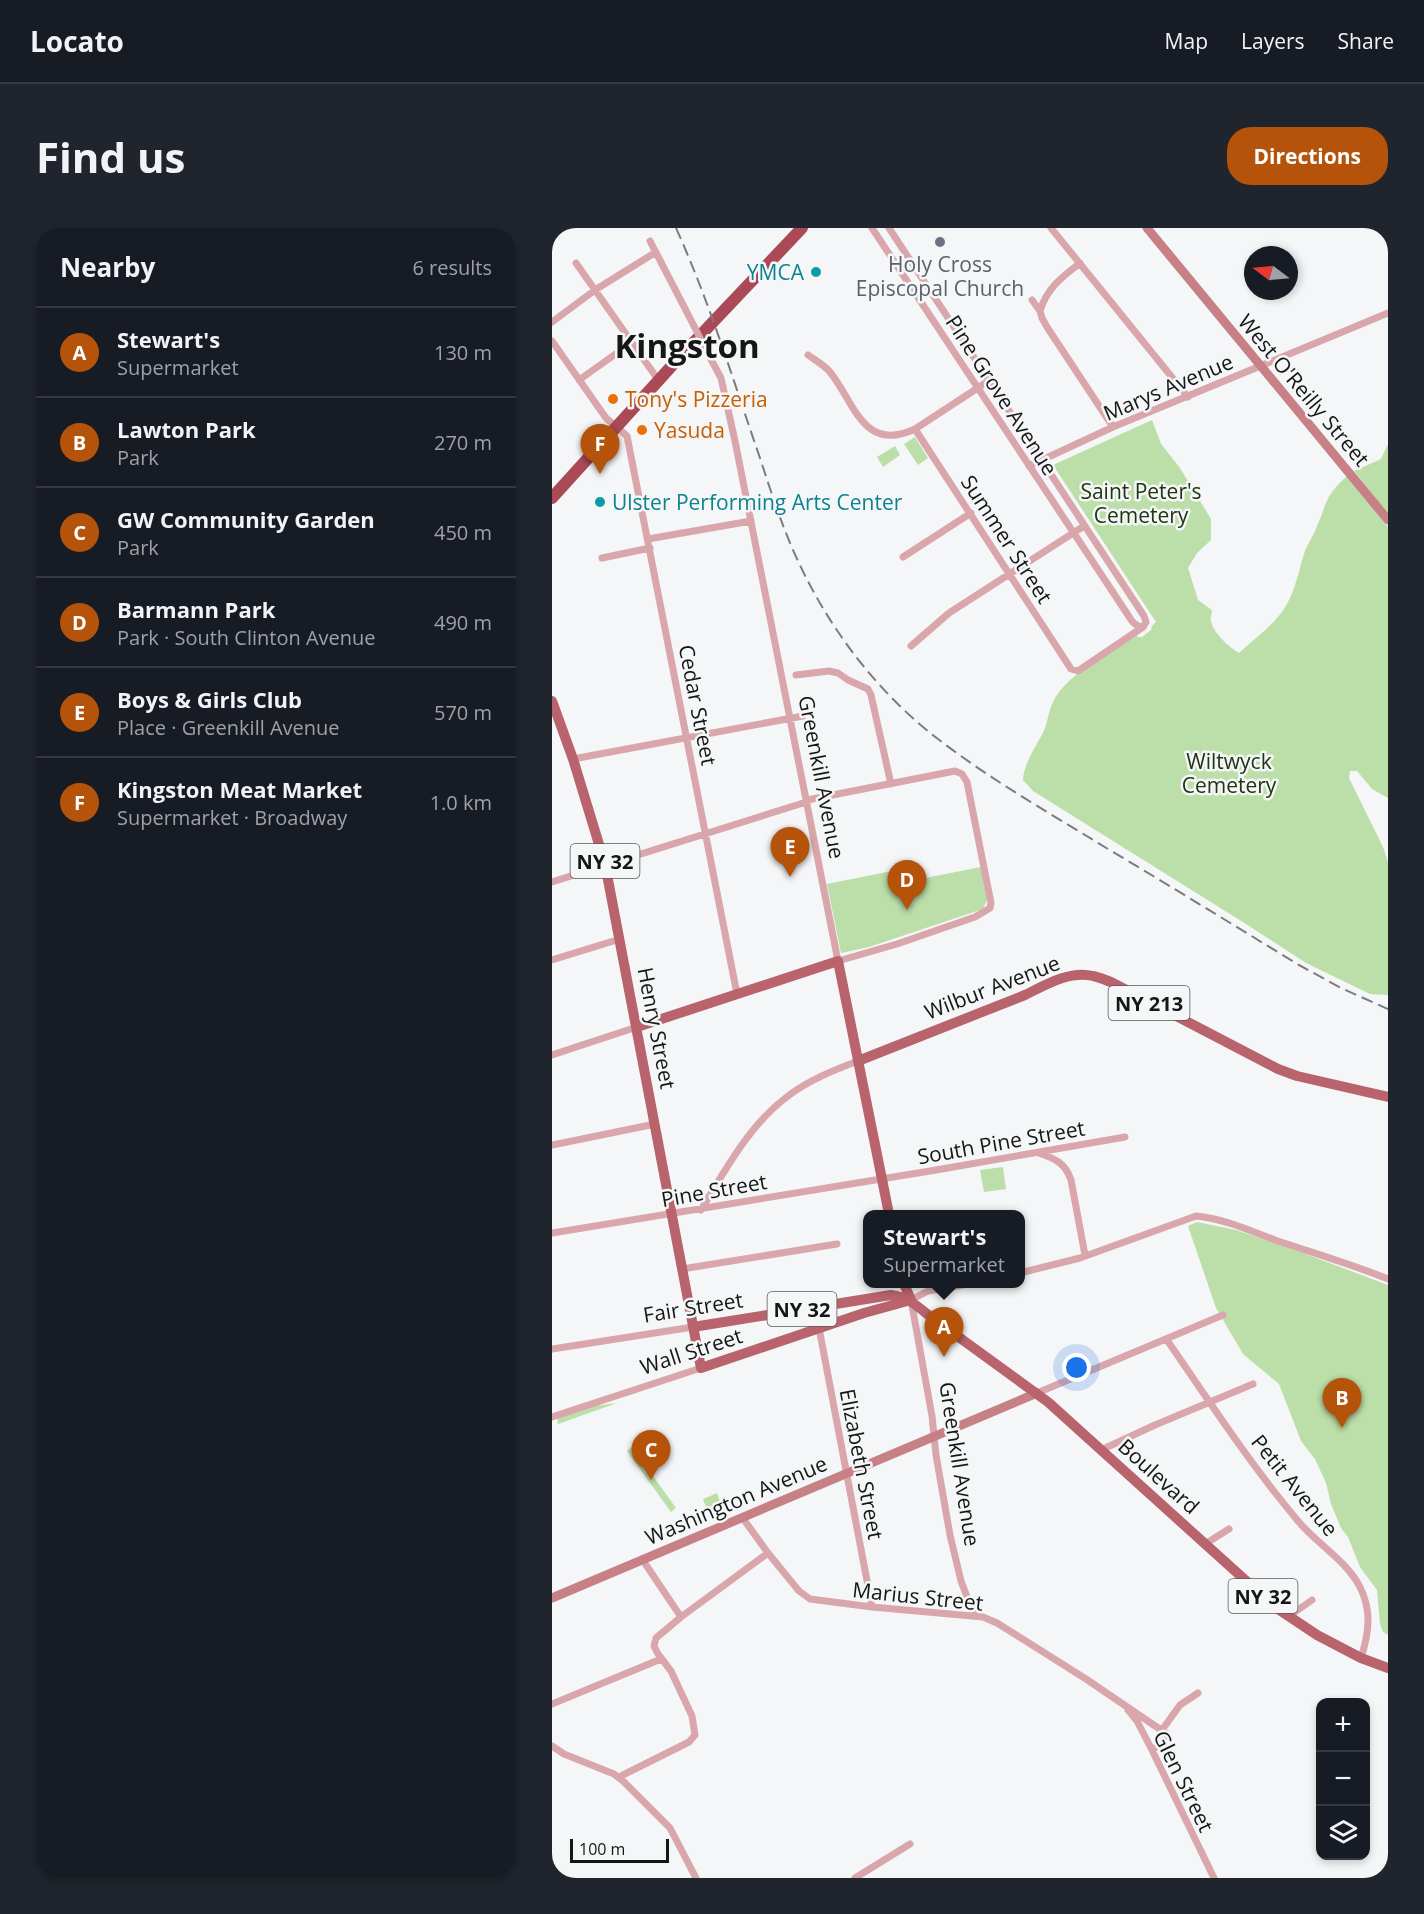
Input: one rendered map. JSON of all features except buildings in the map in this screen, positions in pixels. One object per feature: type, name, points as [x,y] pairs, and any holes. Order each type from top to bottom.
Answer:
[{"type":"highway","points":[[553,495],[802,228]]},
{"type":"main road","name":"West O'Reilly Street","points":[[1147,228],[1388,520]]},
{"type":"main road","name":"Henry Street","points":[[552,701],[573,759],[605,864],[701,1368]]},
{"type":"main road","points":[[637,1027],[838,961]]},
{"type":"main road","name":"Greenkill Avenue","points":[[838,961],[888,1210]]},
{"type":"main road","name":"Wilbur Avenue","points":[[858,1061],[1069,976],[1087,975],[1111,982],[1278,1069],[1297,1076],[1388,1097]]},
{"type":"main road","name":"Greenkill Avenue","points":[[906,1288],[911,1300]]},
{"type":"main road","name":"Fair Street","points":[[693,1327],[891,1295],[911,1300]]},
{"type":"main road","name":"Wall Street","points":[[701,1368],[864,1313],[911,1300]]},
{"type":"main road","name":"Boulevard","points":[[911,1300],[1037,1393],[1288,1617],[1361,1658],[1388,1668]]},
{"type":"main road","name":"Washington Avenue","points":[[552,1598],[1037,1393]]},
{"type":"street","name":"Pine Grove Avenue","points":[[872,228],[1133,624],[1143,627],[1146,622],[1144,616],[889,229]]},
{"type":"street","points":[[1051,228],[1188,397]]},
{"type":"street","points":[[879,238],[889,229]]},
{"type":"street","name":"Greenkill Avenue","points":[[650,241],[721,378],[838,961]]},
{"type":"street","points":[[552,322],[595,290],[656,252]]},
{"type":"street","points":[[899,268],[910,261]]},
{"type":"street","points":[[576,263],[659,381]]},
{"type":"street","points":[[1040,311],[1044,300],[1056,282],[1080,263]]},
{"type":"street","points":[[1032,300],[1047,327],[1113,427]]},
{"type":"street","name":"Marys Avenue","points":[[1029,466],[1113,427],[1388,313]]},
{"type":"street","points":[[941,334],[951,325]]},
{"type":"street","name":"Cedar Street","points":[[552,341],[606,418],[627,436],[737,994]]},
{"type":"street","points":[[579,380],[632,344]]},
{"type":"street","points":[[808,355],[828,370],[859,419],[868,428],[880,434],[905,434],[990,380]]},
{"type":"street","name":"Summer Street","points":[[915,429],[1074,671],[1078,671],[1143,627]]},
{"type":"street","points":[[903,557],[971,513]]},
{"type":"street","points":[[648,539],[751,521]]},
{"type":"street","points":[[911,646],[949,614],[1084,526]]},
{"type":"street","points":[[602,558],[650,548]]},
{"type":"street","points":[[796,675],[829,671],[838,673],[868,689],[891,783]]},
{"type":"street","points":[[573,759],[803,716]]},
{"type":"street","points":[[552,882],[821,796],[955,771],[962,774],[967,782],[991,903],[990,908],[975,916],[908,940],[838,961]]},
{"type":"street","points":[[552,960],[620,939]]},
{"type":"street","points":[[552,1055],[637,1027]]},
{"type":"street","points":[[700,1210],[748,1137],[779,1102],[808,1083],[858,1061]]},
{"type":"street","points":[[552,1145],[655,1124]]},
{"type":"street","name":"South Pine Street","points":[[882,1179],[1125,1137]]},
{"type":"street","points":[[1037,1152],[1051,1157],[1067,1170],[1071,1180],[1085,1255]]},
{"type":"street","name":"Pine Street","points":[[552,1233],[882,1179]]},
{"type":"street","points":[[1025,1272],[1085,1255],[1196,1216],[1234,1224],[1354,1265],[1388,1280]]},
{"type":"street","points":[[682,1269],[837,1244]]},
{"type":"street","points":[[911,1300],[928,1291],[945,1288]]},
{"type":"street","name":"Greenkill Avenue","points":[[911,1300],[932,1416],[933,1437],[950,1536],[961,1581],[974,1615]]},
{"type":"street","points":[[1037,1393],[1223,1315]]},
{"type":"street","name":"Fair Street","points":[[552,1350],[693,1327]]},
{"type":"street","name":"Elizabeth Street","points":[[819,1328],[872,1607]]},
{"type":"street","name":"Petit Avenue","points":[[1167,1340],[1209,1404],[1297,1521],[1343,1564],[1360,1587],[1368,1607],[1369,1625],[1361,1658]]},
{"type":"street","name":"Wall Street","points":[[552,1417],[701,1368]]},
{"type":"street","points":[[1101,1450],[1253,1384]]},
{"type":"street","name":"Marius Street","points":[[742,1517],[799,1591],[810,1599],[983,1617],[997,1623],[1086,1679],[1164,1732]]},
{"type":"street","points":[[1205,1544],[1229,1529]]},
{"type":"street","points":[[619,1777],[689,1742],[695,1735],[692,1716],[671,1671],[654,1646],[656,1638],[768,1553]]},
{"type":"street","points":[[642,1559],[681,1617]]},
{"type":"street","points":[[1288,1617],[1312,1600]]},
{"type":"street","points":[[552,1704],[661,1659]]},
{"type":"street","points":[[1152,1750],[1159,1745],[1180,1705],[1198,1693]]},
{"type":"street","name":"Glen Street","points":[[1119,1702],[1137,1721],[1214,1878]]},
{"type":"street","points":[[552,1746],[564,1754],[619,1777],[670,1828],[696,1878]]},
{"type":"street","points":[[855,1878],[910,1844]]},
{"type":"green space","name":"Wiltwyck Cemetery","points":[[1152,420],[1161,444],[1180,468],[1211,519],[1211,540],[1197,553],[1188,568],[1198,600],[1212,610],[1212,626],[1226,643],[1239,653],[1271,624],[1287,604],[1305,551],[1328,499],[1347,476],[1388,527],[1388,798],[1372,789],[1357,771],[1350,771],[1349,778],[1388,862],[1388,995],[1370,994],[1306,963],[1033,791],[1023,780],[1028,762],[1043,733],[1051,706],[1059,692],[1090,664],[1137,635],[1142,637],[1151,630],[1156,622],[1053,465]]},
{"type":"green space","points":[[915,437],[928,458],[918,465],[904,444]]},
{"type":"green space","points":[[1388,444],[1388,514],[1354,471],[1381,459]]},
{"type":"green space","points":[[895,446],[900,455],[883,467],[877,457]]},
{"type":"green space","points":[[981,867],[987,900],[983,909],[869,947],[841,953],[827,884],[897,870],[900,883]]},
{"type":"green space","points":[[1003,1167],[1006,1189],[984,1192],[980,1170]]},
{"type":"green space","points":[[1197,1222],[1236,1230],[1388,1285],[1388,1635],[1383,1632],[1380,1624],[1377,1590],[1360,1567],[1348,1537],[1341,1528],[1331,1504],[1326,1483],[1315,1459],[1301,1441],[1279,1384],[1243,1354],[1216,1308],[1188,1226]]},
{"type":"green space","points":[[617,1403],[558,1424],[557,1417],[594,1406]]},
{"type":"green space","points":[[632,1447],[676,1508],[671,1512],[627,1451]]},
{"type":"green space","points":[[717,1493],[723,1510],[709,1515],[703,1499]]},
{"type":"railway","points":[[676,228],[711,314],[793,549],[825,611],[876,681],[916,721],[1000,783],[1299,965],[1341,988],[1388,1009]]},
{"type":"place","name":"Holy Cross Episcopal Church","points":[[940,242]]},
{"type":"place","name":"YMCA","points":[[816,272]]},
{"type":"place","name":"Tony's Pizzeria","points":[[613,399]]},
{"type":"place","name":"Yasuda","points":[[642,430]]},
{"type":"place","name":"Kingston Meat Market","points":[[600,474]]},
{"type":"place","name":"Ulster Performing Arts Center","points":[[600,502]]},
{"type":"place","name":"Boys & Girls Club","points":[[790,877]]},
{"type":"place","name":"Barmann Park","points":[[907,910]]},
{"type":"place","name":"Stewart's","points":[[944,1357]]},
{"type":"place","name":"Lawton Park","points":[[1342,1428]]},
{"type":"place","name":"GW Community Garden","points":[[651,1480]]},
{"type":"district","name":"Kingston","points":[[687,345]]},
{"type":"park label","name":"Saint Peter's Cemetery","points":[[1141,503]]}]
